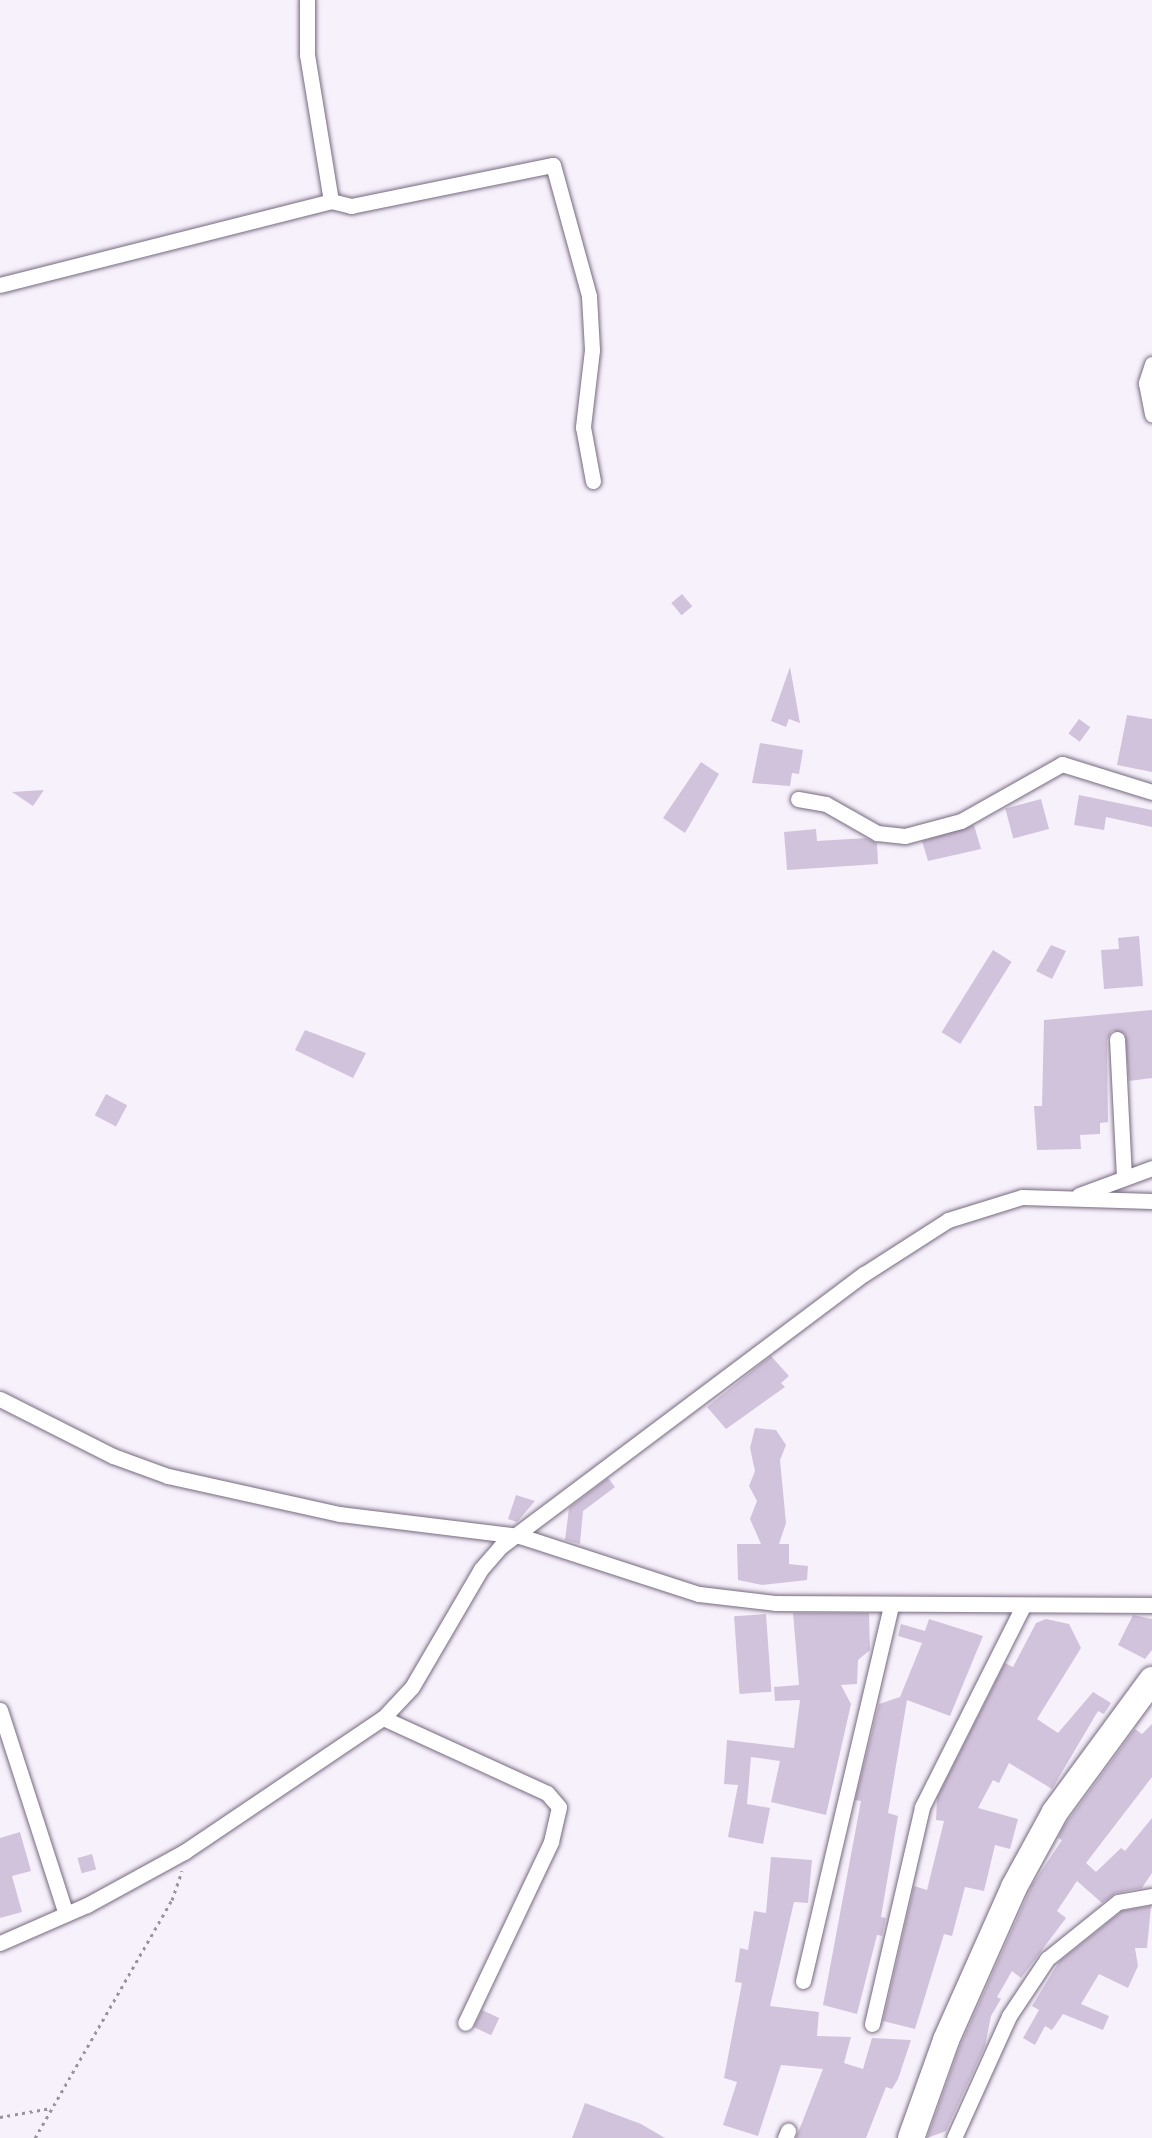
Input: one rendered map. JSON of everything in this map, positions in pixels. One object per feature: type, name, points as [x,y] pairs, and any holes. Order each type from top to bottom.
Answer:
[{"type":"main road","points":[[911,2138],[946,2040],[1014,1887],[1055,1812],[1152,1680]]},
{"type":"street","points":[[307,0],[308,55],[331,201]]},
{"type":"street","points":[[0,285],[331,201],[370,202],[553,165],[589,296],[592,350],[583,427],[593,482]]},
{"type":"street","points":[[1152,364],[1146,383],[1152,414]]},
{"type":"street","points":[[798,799],[826,804],[877,833],[905,836],[961,821],[1062,764],[1152,792]]},
{"type":"street","points":[[1117,1040],[1124,1175]]},
{"type":"street","points":[[1077,1195],[1124,1175],[1152,1168]]},
{"type":"street","points":[[0,1943],[66,1914],[184,1852],[383,1718],[412,1687],[489,1558],[796,1324],[948,1220],[995,1201],[1077,1195],[1152,1201]]},
{"type":"street","points":[[0,1399],[112,1456],[201,1484],[340,1514],[520,1536],[699,1594],[776,1603],[1022,1608],[1152,1605]]},
{"type":"street","points":[[803,1981],[891,1605]]},
{"type":"street","points":[[872,2024],[922,1807],[1022,1608]]},
{"type":"street","points":[[0,1710],[66,1914]]},
{"type":"street","points":[[383,1718],[547,1793],[559,1807],[551,1842],[465,2023]]},
{"type":"street","points":[[954,2138],[1009,2016],[1047,1959],[1118,1902],[1152,1896]]},
{"type":"path","points":[[35,2138],[172,1900],[184,1852]]},
{"type":"path","points":[[0,2117],[52,2108]]},
{"type":"building","points":[[682,594],[692,606],[682,615],[671,603]]},
{"type":"building","points":[[790,667],[800,723],[789,719],[786,727],[771,721]]},
{"type":"building","points":[[1127,715],[1152,719],[1152,772],[1117,765]]},
{"type":"building","points":[[1079,719],[1090,727],[1080,742],[1068,734]]},
{"type":"building","points":[[760,743],[803,750],[799,774],[792,773],[790,786],[752,783]]},
{"type":"building","points":[[701,762],[719,774],[685,833],[663,818]]},
{"type":"building","points":[[44,790],[33,806],[12,792]]},
{"type":"building","points":[[1079,795],[1152,810],[1152,827],[1106,817],[1104,830],[1074,825]]},
{"type":"building","points":[[1041,799],[1049,829],[1013,839],[1005,809]]},
{"type":"building","points":[[974,825],[981,849],[928,861],[922,841]]},
{"type":"building","points":[[816,829],[817,841],[866,838],[877,843],[878,864],[787,870],[784,832]]},
{"type":"building","points":[[1139,936],[1143,986],[1104,989],[1101,950],[1119,949],[1118,938]]},
{"type":"building","points":[[1051,945],[1066,951],[1052,979],[1036,971]]},
{"type":"building","points":[[993,950],[1012,962],[960,1044],[942,1032]]},
{"type":"building","points":[[1152,1010],[1152,1078],[1129,1081],[1125,1034],[1112,1031],[1107,1040],[1108,1122],[1100,1123],[1100,1134],[1080,1135],[1081,1149],[1037,1150],[1034,1106],[1042,1106],[1044,1020]]},
{"type":"building","points":[[305,1030],[366,1053],[353,1078],[295,1050]]},
{"type":"building","points":[[106,1094],[127,1105],[116,1126],[95,1115]]},
{"type":"building","points":[[771,1356],[789,1376],[781,1383],[785,1387],[726,1429],[707,1407]]},
{"type":"building","points":[[755,1428],[776,1430],[786,1445],[780,1460],[786,1523],[779,1544],[789,1544],[789,1564],[808,1566],[807,1580],[762,1585],[738,1580],[737,1544],[761,1544],[750,1519],[757,1501],[749,1486],[755,1471],[750,1448]]},
{"type":"building","points":[[608,1478],[615,1487],[583,1511],[580,1544],[565,1540],[569,1508]]},
{"type":"building","points":[[516,1495],[535,1501],[517,1522],[508,1519]]},
{"type":"building","points":[[793,1613],[869,1613],[870,1650],[858,1660],[857,1684],[841,1685],[851,1704],[826,1815],[771,1802],[780,1761],[751,1757],[747,1804],[770,1808],[763,1844],[728,1837],[738,1785],[724,1784],[727,1740],[794,1748],[800,1700],[775,1701],[774,1687],[799,1685]]},
{"type":"building","points":[[766,1614],[771,1692],[740,1694],[734,1616]]},
{"type":"building","points":[[1133,1615],[1152,1619],[1152,1650],[1145,1659],[1118,1645]]},
{"type":"building","points":[[929,1619],[983,1636],[950,1716],[907,1700],[888,1813],[898,1816],[881,1917],[886,1918],[882,1936],[877,1935],[857,2014],[823,2005],[861,1801],[855,1800],[879,1704],[900,1697],[922,1643],[898,1636],[901,1624],[925,1631]]},
{"type":"building","points":[[1046,1619],[1069,1624],[1081,1648],[1037,1719],[1058,1733],[1093,1692],[1111,1703],[1104,1714],[1098,1711],[1052,1789],[1009,1763],[999,1783],[993,1780],[978,1808],[1018,1819],[1010,1849],[995,1845],[984,1891],[965,1887],[952,1936],[944,1934],[915,2029],[883,2021],[914,1886],[927,1890],[944,1821],[936,1820],[937,1798],[1005,1663],[1013,1667],[1036,1623]]},
{"type":"building","points":[[1152,1724],[1152,1777],[1086,1863],[1096,1872],[1121,1848],[1125,1851],[1152,1818],[1152,1873],[1142,1888],[1116,1893],[1102,1903],[1077,1881],[1057,1911],[1066,1918],[1021,1978],[1012,1971],[997,1997],[1001,1999],[991,2016],[985,2046],[946,2131],[927,2138],[960,2046],[1032,1885],[1062,1840],[1058,1838],[1064,1826],[1135,1729],[1142,1734]]},
{"type":"building","points":[[20,1832],[31,1871],[12,1876],[22,1912],[0,1918],[0,1838]]},
{"type":"building","points":[[92,1854],[96,1869],[82,1873],[78,1858]]},
{"type":"building","points":[[771,1857],[812,1860],[808,1903],[794,1902],[770,2006],[819,2012],[817,2036],[851,2037],[844,2063],[863,2069],[872,2038],[911,2040],[898,2079],[892,2089],[886,2087],[866,2138],[796,2138],[823,2069],[781,2065],[758,2136],[723,2125],[737,2082],[724,2078],[742,1983],[735,1982],[740,1948],[748,1950],[754,1911],[766,1913]]},
{"type":"building","points":[[1151,1906],[1147,1948],[1135,1948],[1138,1966],[1128,1988],[1099,1974],[1081,2004],[1109,2016],[1103,2030],[1063,2014],[1052,2030],[1045,2026],[1035,2045],[1023,2038],[1039,2010],[1032,2006],[1059,1962],[1122,1911]]},
{"type":"building","points":[[482,2010],[499,2018],[491,2035],[474,2027]]},
{"type":"building","points":[[585,2103],[641,2124],[665,2138],[572,2138]]}]
